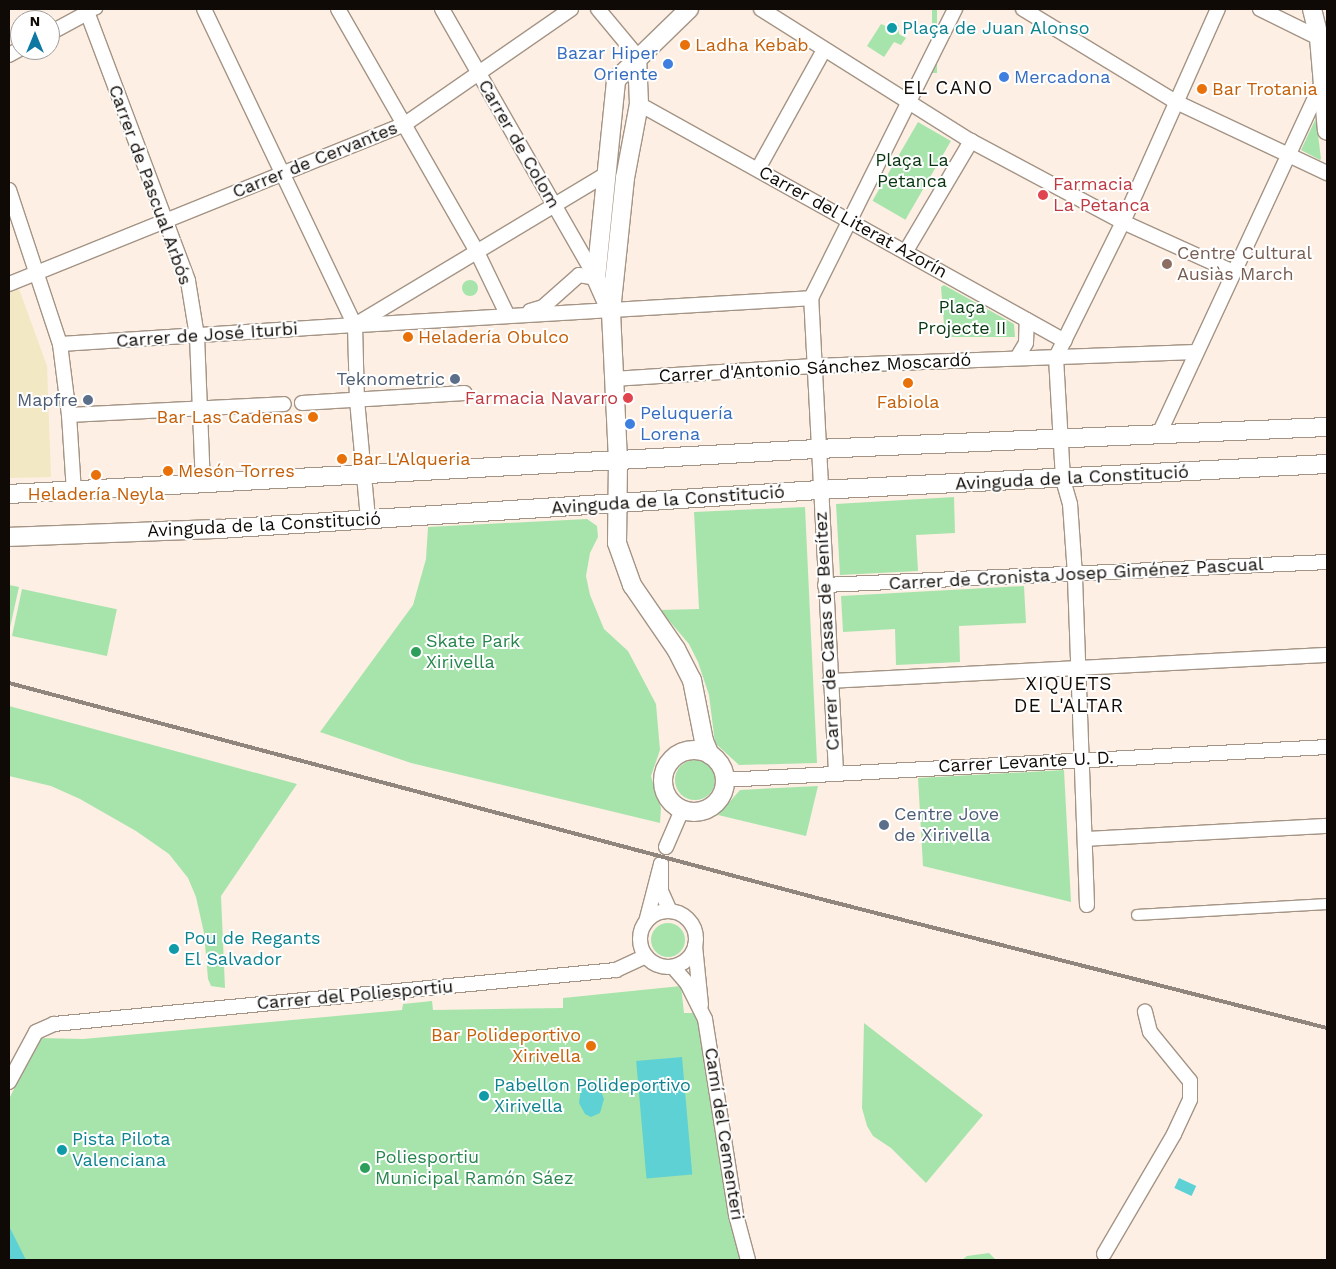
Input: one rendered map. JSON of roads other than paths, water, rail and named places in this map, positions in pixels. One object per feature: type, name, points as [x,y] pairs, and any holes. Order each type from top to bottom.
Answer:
[{"type":"street","points":[[204,9],[355,325],[357,400],[368,518]]},
{"type":"street","points":[[338,9],[477,252],[508,316]]},
{"type":"street","name":"Carrer de Colom","points":[[442,9],[596,278]]},
{"type":"street","name":"Carrer de Cervantes","points":[[9,284],[405,124],[477,72],[571,9]]},
{"type":"street","points":[[598,9],[637,56],[639,104],[625,178],[611,312],[618,461],[617,542],[632,584],[676,649],[692,680],[710,756]]},
{"type":"street","points":[[611,312],[596,278],[616,80],[637,56],[689,9]]},
{"type":"street","points":[[761,9],[906,103],[971,141],[1123,222],[1232,272]]},
{"type":"street","points":[[508,316],[611,312],[811,298],[906,103],[955,9]]},
{"type":"street","points":[[1023,9],[1176,102],[1327,173]]},
{"type":"street","points":[[1087,904],[1075,575],[1070,504],[1064,479],[1056,357],[1123,222],[1218,9]]},
{"type":"street","points":[[1260,9],[1318,38]]},
{"type":"street","points":[[1312,9],[1318,38],[1327,131]]},
{"type":"street","points":[[60,27],[90,10]]},
{"type":"street","name":"Carrer de Pascual Arbós","points":[[90,10],[164,220],[188,281],[197,336],[203,485]]},
{"type":"street","points":[[758,169],[824,50]]},
{"type":"street","points":[[1158,436],[1286,155],[1322,82]]},
{"type":"street","name":"Carrer del Literat Azorín","points":[[639,104],[906,251],[1065,342]]},
{"type":"street","points":[[906,251],[971,141]]},
{"type":"street","name":"Carrer de José Iturbi","points":[[355,325],[605,175]]},
{"type":"street","points":[[9,190],[60,344],[70,415],[74,492]]},
{"type":"street","points":[[508,316],[539,309],[579,274],[596,278]]},
{"type":"street","name":"Carrer de Casas de Benítez","points":[[811,298],[819,490],[836,772]]},
{"type":"street","name":"Carrer de José Iturbi","points":[[60,344],[508,316]]},
{"type":"street","points":[[1017,358],[1026,343],[1027,320]]},
{"type":"street","name":"Carrer d'Antonio Sánchez Moscardó","points":[[614,379],[814,366],[1196,352]]},
{"type":"street","points":[[302,403],[465,393]]},
{"type":"street","points":[[70,415],[284,404]]},
{"type":"street","points":[[9,494],[203,485],[817,449],[1158,436],[1327,427]]},
{"type":"street","name":"Avinguda de la Constitució","points":[[9,538],[819,490],[1064,479],[1327,464]]},
{"type":"street","name":"Carrer de Cronista Josep Giménez Pascual","points":[[825,585],[1327,562]]},
{"type":"street","points":[[830,681],[1327,655]]},
{"type":"street","points":[[685,752],[702,752],[710,756],[718,762],[724,780],[718,799],[711,806],[697,811],[682,810],[667,796],[663,776],[673,758],[685,752],[696,742],[701,719]]},
{"type":"street","name":"Carrer Levante U. D.","points":[[724,780],[836,772],[1327,747]]},
{"type":"street","points":[[666,847],[682,810]]},
{"type":"street","points":[[1085,839],[1327,826]]},
{"type":"street","points":[[646,922],[661,912],[670,912],[691,922],[695,946],[690,956],[672,967],[659,966],[646,956],[640,939],[661,864],[661,891],[670,912]]},
{"type":"street","points":[[1137,915],[1327,904]]},
{"type":"street","name":"Camí del Cementeri","points":[[695,946],[701,1008],[736,1215],[748,1260]]},
{"type":"street","name":"Carrer del Poliesportiu","points":[[9,1082],[36,1032],[61,1023],[616,970],[646,956]]},
{"type":"street","name":"Camí del Cementeri","points":[[672,967],[701,1008]]},
{"type":"street","points":[[1104,1254],[1174,1134],[1190,1099],[1190,1081],[1150,1032],[1145,1012]]},
{"type":"water","points":[[682,1057],[692,1175],[646,1179],[636,1061]]},
{"type":"water","points":[[589,1079],[599,1086],[604,1099],[600,1113],[591,1117],[585,1114],[579,1103],[581,1087]]},
{"type":"water","points":[[1179,1178],[1196,1186],[1192,1196],[1174,1188]]},
{"type":"water","points":[[10,1228],[26,1260],[9,1260]]},
{"type":"railway","points":[[9,683],[813,897],[1327,1028]]},
{"type":"place","name":"Plaça de Juan Alonso","points":[[892,28]]},
{"type":"place","name":"Ladha Kebab","points":[[685,45]]},
{"type":"place","name":"Bazar Hiper Oriente","points":[[668,64]]},
{"type":"place","name":"Mercadona","points":[[1004,77]]},
{"type":"place","name":"Bar Trotania","points":[[1202,89]]},
{"type":"place","name":"Farmacia La Petanca","points":[[1043,195]]},
{"type":"place","name":"Centre Cultural Ausiàs March","points":[[1167,264]]},
{"type":"place","name":"Heladería Obulco","points":[[408,337]]},
{"type":"place","name":"Teknometric","points":[[455,379]]},
{"type":"place","name":"Fabiola","points":[[908,383]]},
{"type":"place","name":"Farmacia Navarro","points":[[628,398]]},
{"type":"place","name":"Mapfre","points":[[88,400]]},
{"type":"place","name":"Bar Las Cadenas","points":[[313,417]]},
{"type":"place","name":"Peluquería Lorena","points":[[630,424]]},
{"type":"place","name":"Bar L'Alqueria","points":[[342,459]]},
{"type":"place","name":"Mesón Torres","points":[[168,471]]},
{"type":"place","name":"Heladería Neyla","points":[[96,475]]},
{"type":"place","name":"Skate Park Xirivella","points":[[416,652]]},
{"type":"place","name":"Centre Jove de Xirivella","points":[[884,825]]},
{"type":"place","name":"Pou de Regants El Salvador","points":[[174,949]]},
{"type":"place","name":"Bar Polideportivo Xirivella","points":[[591,1046]]},
{"type":"place","name":"Pabellon Polideportivo Xirivella","points":[[484,1096]]},
{"type":"place","name":"Pista Pilota Valenciana","points":[[62,1150]]},
{"type":"place","name":"Poliesportiu Municipal Ramón Sáez","points":[[365,1168]]},
{"type":"district","name":"EL CANO","points":[[948,88]]},
{"type":"district","name":"XIQUETS DE L'ALTAR","points":[[1069,695]]},
{"type":"park label","name":"Plaça La Petanca","points":[[912,171]]},
{"type":"park label","name":"Plaça Projecte II","points":[[962,318]]}]
